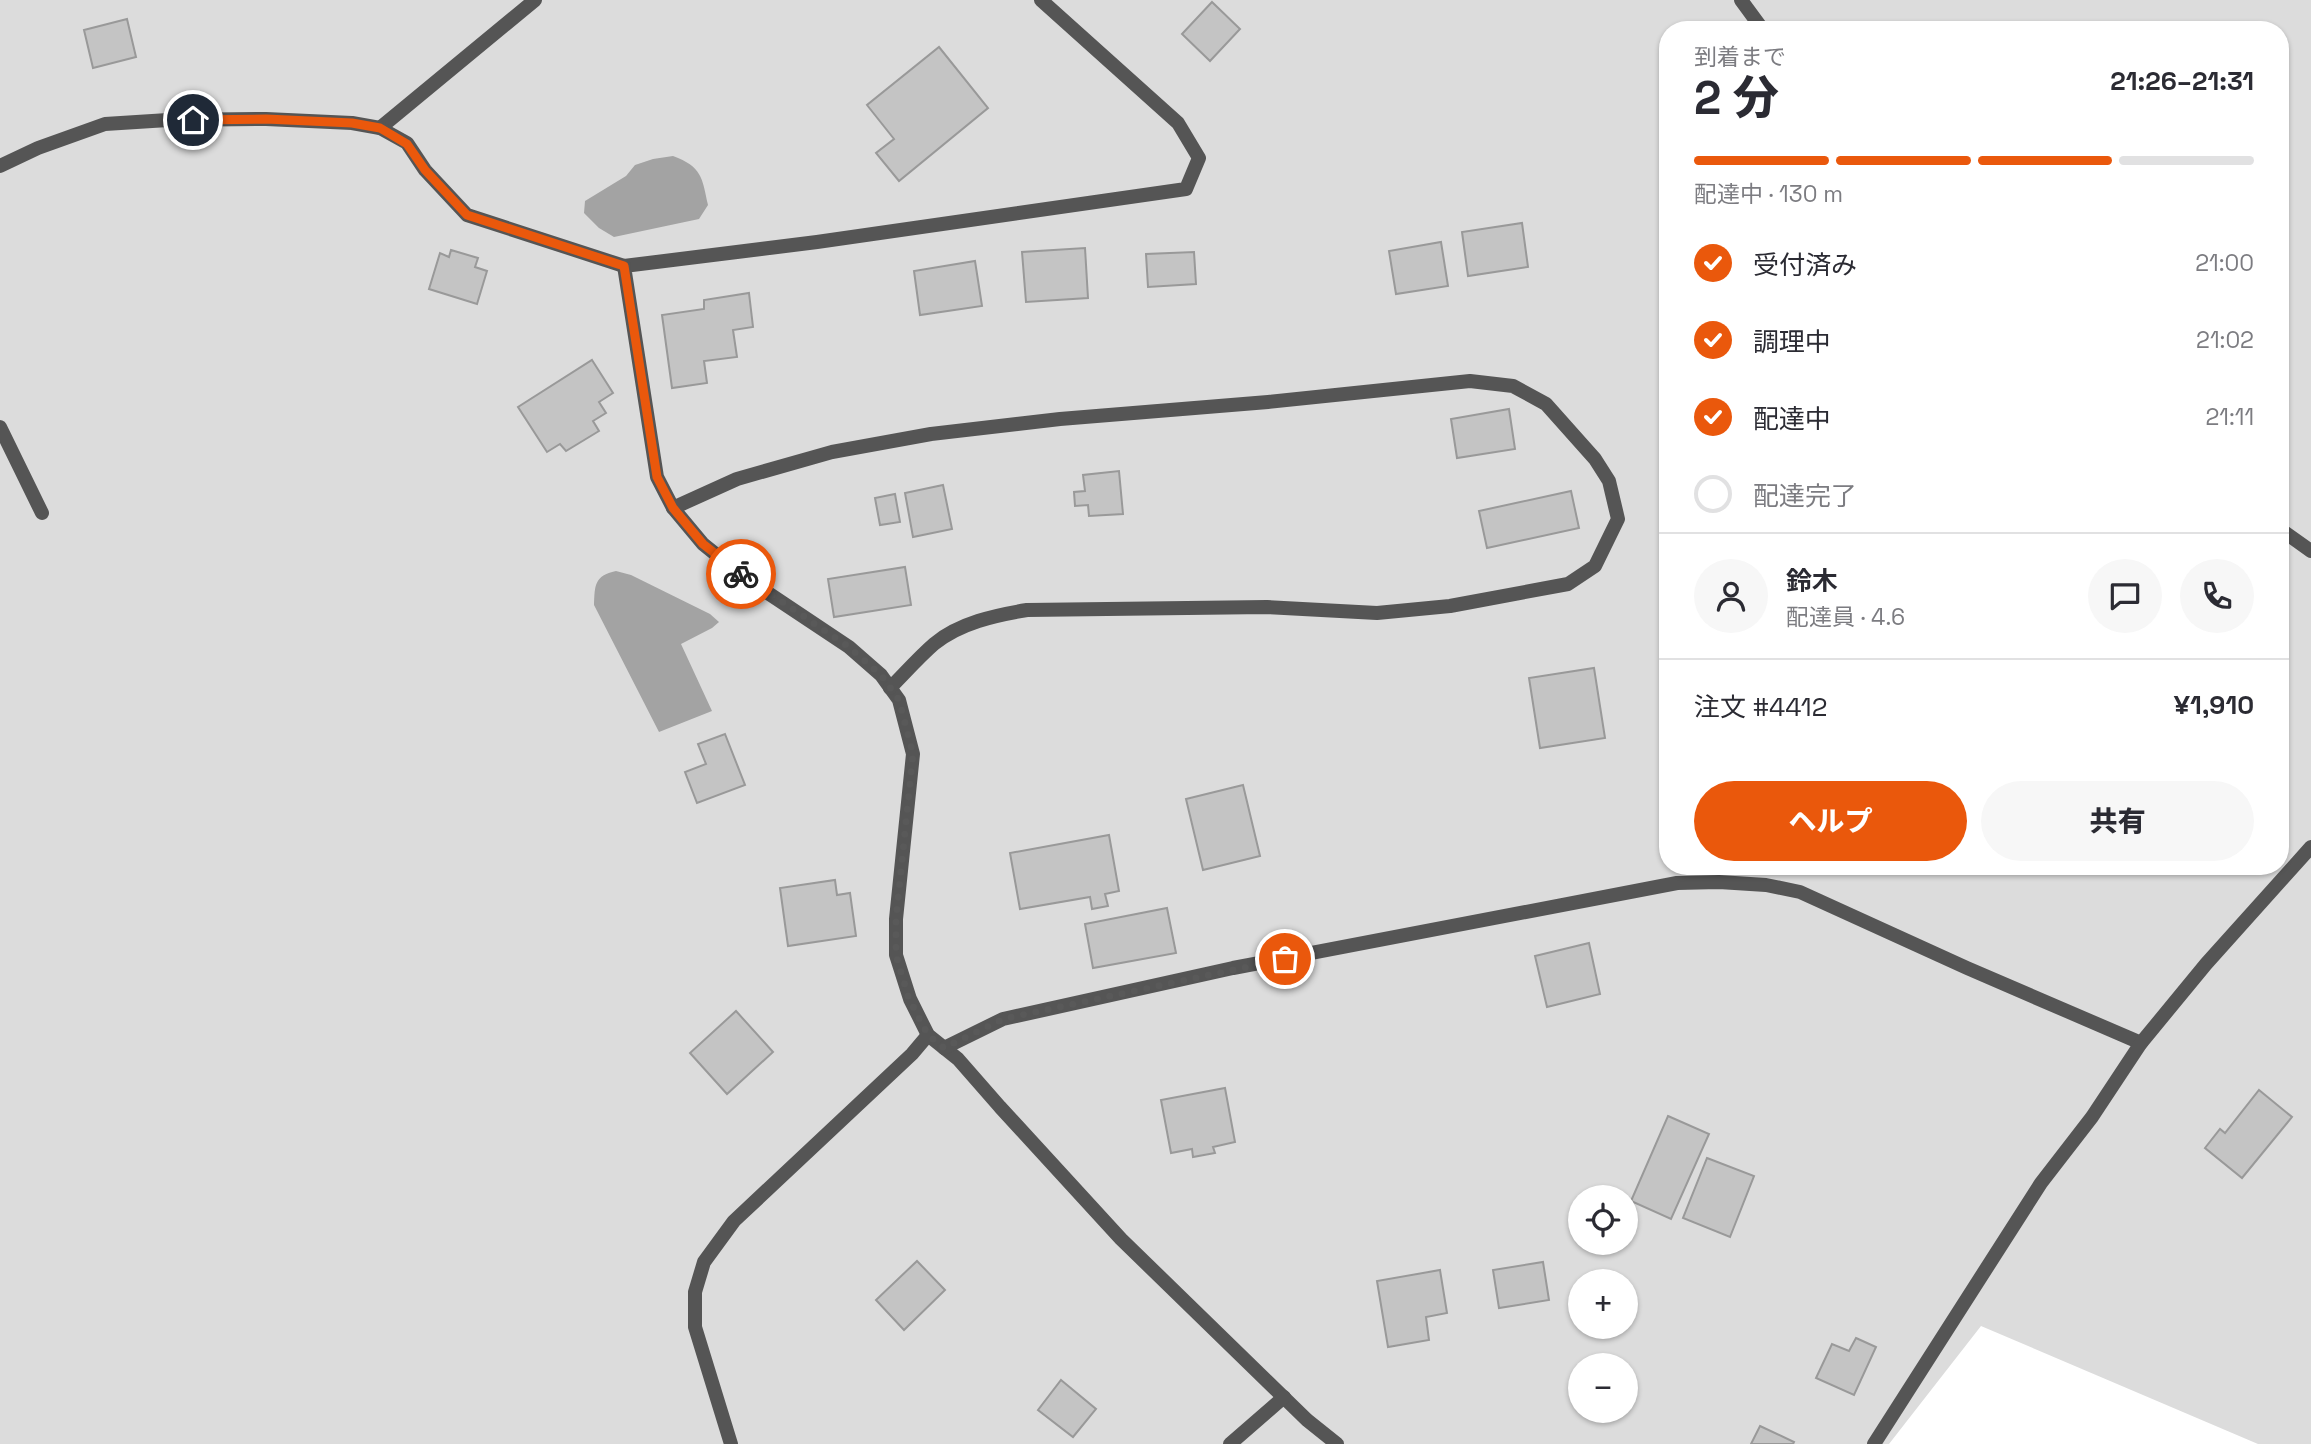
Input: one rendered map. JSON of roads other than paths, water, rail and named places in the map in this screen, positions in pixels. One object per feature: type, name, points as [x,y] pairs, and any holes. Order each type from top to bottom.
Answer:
[{"type":"street","points":[[380,128],[535,0]]},
{"type":"street","points":[[0,166],[38,148],[105,124],[266,119],[352,123],[380,128],[407,144],[425,170],[467,215],[624,266],[817,242],[1186,189],[1199,158],[1178,123],[1041,0]]},
{"type":"street","points":[[1741,0],[1756,21]]},
{"type":"street","points":[[624,266],[657,477],[673,508],[703,544],[744,577],[849,647],[881,675],[899,700],[913,754],[896,919],[896,955],[909,999],[928,1035],[958,1059],[1121,1239],[1307,1420],[1337,1444]]},
{"type":"street","points":[[673,508],[737,480],[832,452],[931,434],[1060,418],[1268,402],[1470,381],[1513,386],[1546,404],[1595,459],[1609,481],[1618,519],[1595,566],[1568,584],[1450,606],[1377,613],[1267,607],[1027,610],[993,616],[936,642],[890,688]]},
{"type":"street","points":[[0,427],[42,513]]},
{"type":"street","points":[[2289,535],[2311,551]]},
{"type":"street","points":[[2289,872],[2311,847]]},
{"type":"street","points":[[1874,1444],[2041,1183],[2092,1117],[2141,1043],[2206,964],[2286,875]]},
{"type":"street","points":[[944,1048],[1003,1019],[1233,968],[1676,883],[1719,881],[1766,885],[1800,892],[2141,1043]]},
{"type":"street","points":[[731,1444],[695,1327],[695,1292],[704,1262],[734,1221],[912,1054],[928,1035]]},
{"type":"street","points":[[1230,1444],[1284,1397]]}]
